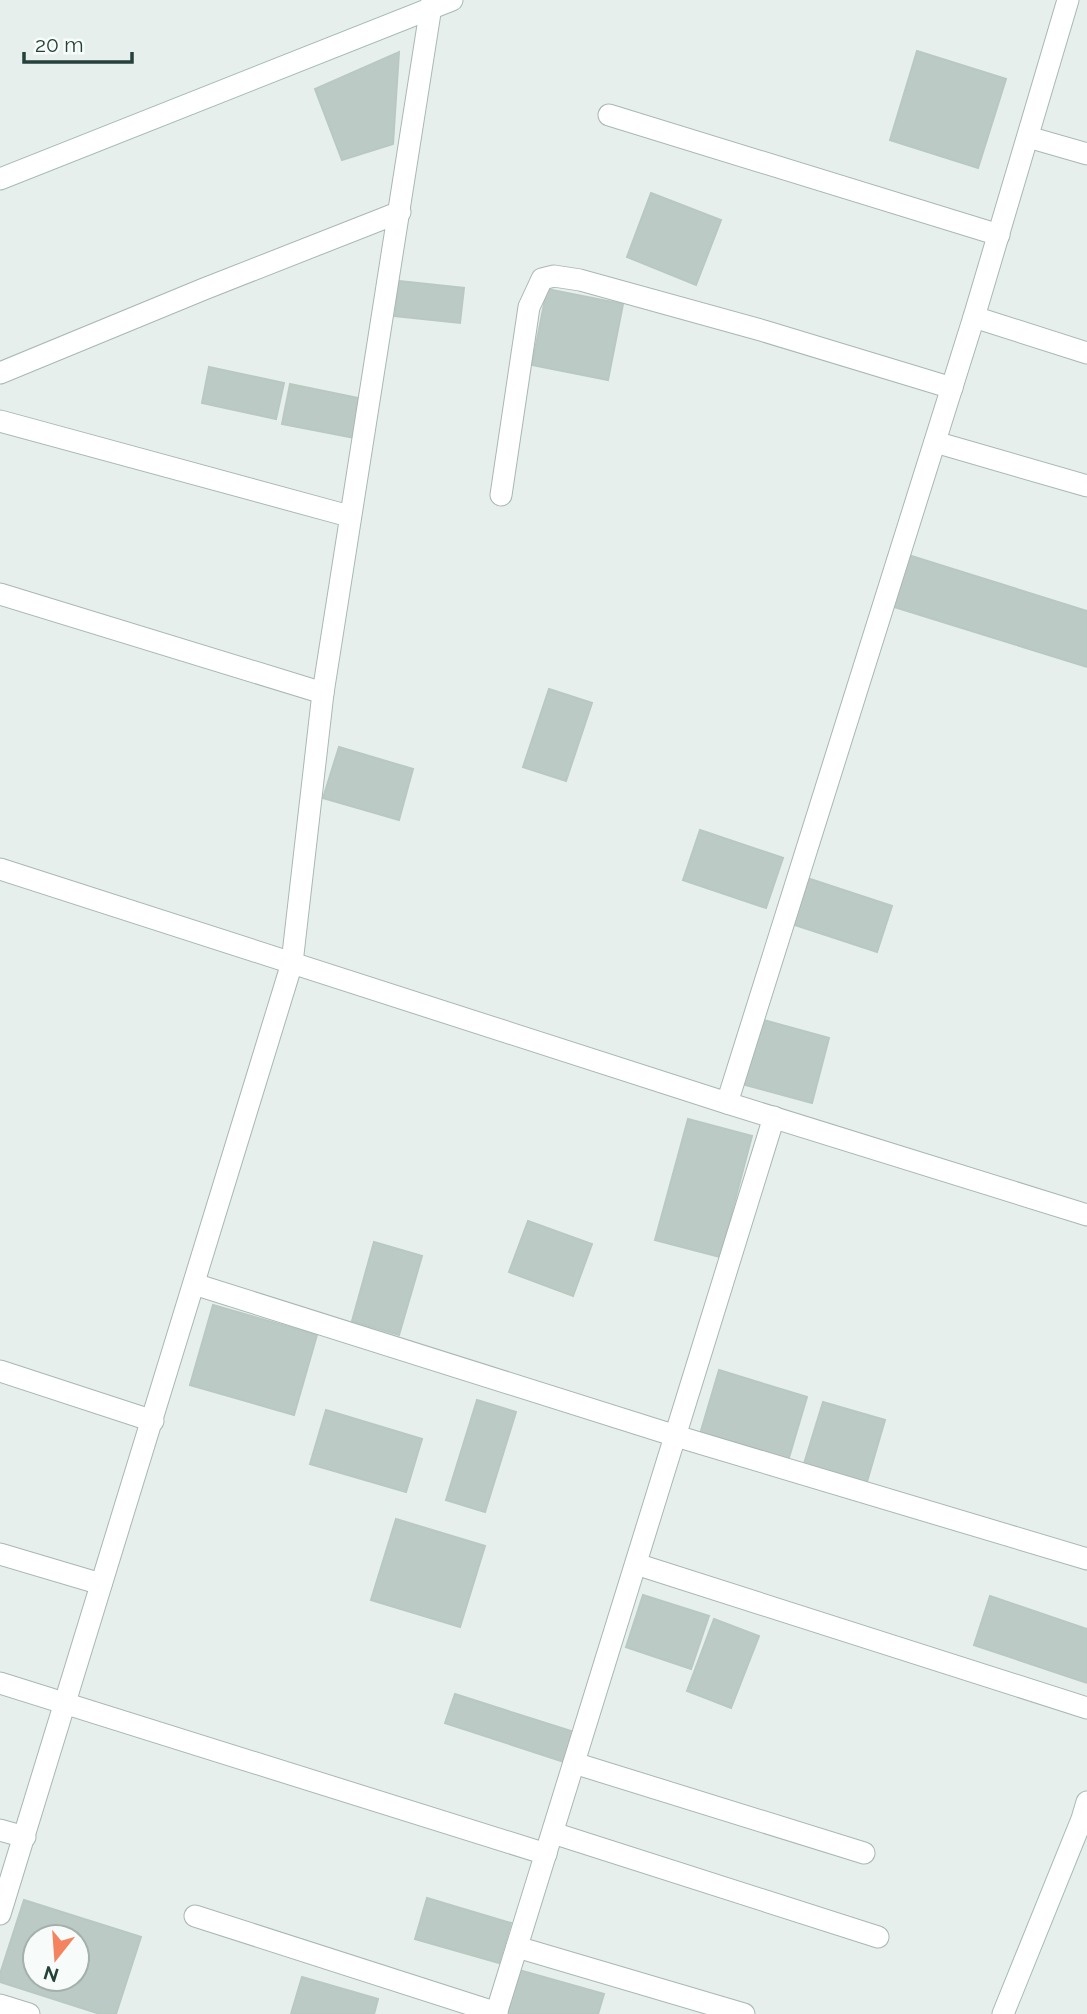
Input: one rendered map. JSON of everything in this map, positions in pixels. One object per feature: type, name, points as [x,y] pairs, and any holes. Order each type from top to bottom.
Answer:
[{"type":"street","points":[[0,178],[431,5],[452,0]]},
{"type":"street","points":[[727,1102],[952,388],[1069,0]]},
{"type":"street","points":[[0,1914],[292,963],[323,693],[431,5]]},
{"type":"street","points":[[609,115],[999,235]]},
{"type":"street","points":[[1028,137],[1087,154]]},
{"type":"street","points":[[0,373],[400,212]]},
{"type":"street","points":[[501,495],[529,307],[542,279],[554,276],[580,279],[952,388]]},
{"type":"street","points":[[974,317],[1087,354]]},
{"type":"street","points":[[0,421],[349,516]]},
{"type":"street","points":[[935,442],[1087,486]]},
{"type":"street","points":[[0,594],[323,693]]},
{"type":"street","points":[[0,869],[1087,1215]]},
{"type":"street","points":[[195,1916],[496,2014],[775,1117]]},
{"type":"street","points":[[194,1284],[676,1436],[1087,1559]]},
{"type":"street","points":[[0,1371],[153,1421]]},
{"type":"street","points":[[0,1553],[102,1584]]},
{"type":"street","points":[[636,1564],[1087,1708]]},
{"type":"street","points":[[0,1683],[546,1854]]},
{"type":"street","points":[[574,1763],[864,1853]]},
{"type":"street","points":[[1003,2014],[1087,1802]]},
{"type":"street","points":[[0,1829],[25,1837]]},
{"type":"street","points":[[553,1833],[878,1937]]},
{"type":"street","points":[[517,1947],[744,2014]]},
{"type":"street","points":[[0,2005],[29,2014]]},
{"type":"building","points":[[917,51],[1006,79],[978,168],[890,140]]},
{"type":"building","points":[[399,52],[393,144],[342,160],[315,89]]},
{"type":"building","points":[[651,193],[721,220],[696,285],[627,257]]},
{"type":"building","points":[[399,281],[464,288],[460,323],[395,316]]},
{"type":"building","points":[[547,289],[623,304],[608,380],[532,365]]},
{"type":"building","points":[[209,367],[284,383],[276,419],[202,403]]},
{"type":"building","points":[[290,384],[368,400],[360,439],[282,424]]},
{"type":"building","points":[[905,554],[1087,611],[1087,667],[888,605]]},
{"type":"building","points":[[549,689],[592,703],[566,781],[523,767]]},
{"type":"building","points":[[339,747],[413,769],[399,820],[323,798]]},
{"type":"building","points":[[700,830],[783,858],[766,908],[683,880]]},
{"type":"building","points":[[801,876],[892,906],[877,952],[786,922]]},
{"type":"building","points":[[760,1019],[829,1038],[812,1103],[742,1084]]},
{"type":"building","points":[[688,1119],[752,1136],[720,1257],[655,1240]]},
{"type":"building","points":[[528,1221],[592,1244],[573,1296],[509,1272]]},
{"type":"building","points":[[374,1242],[422,1256],[399,1335],[352,1321]]},
{"type":"building","points":[[213,1305],[317,1335],[294,1415],[190,1385]]},
{"type":"building","points":[[719,1370],[807,1397],[788,1461],[700,1434]]},
{"type":"building","points":[[477,1400],[516,1412],[485,1512],[446,1500]]},
{"type":"building","points":[[823,1402],[885,1420],[866,1485],[803,1467]]},
{"type":"building","points":[[326,1410],[422,1439],[406,1492],[310,1464]]},
{"type":"building","points":[[396,1519],[485,1546],[460,1627],[371,1600]]},
{"type":"building","points":[[643,1595],[709,1616],[691,1669],[626,1647]]},
{"type":"building","points":[[990,1596],[1087,1629],[1087,1683],[974,1645]]},
{"type":"building","points":[[714,1619],[759,1636],[731,1708],[687,1691]]},
{"type":"building","points":[[455,1694],[577,1733],[567,1763],[445,1723]]},
{"type":"building","points":[[427,1898],[511,1923],[499,1963],[415,1939]]},
{"type":"building","points":[[24,1900],[141,1937],[116,2014],[100,2014],[34,1993],[91,1993],[91,1923],[21,1923],[21,1989],[0,1982],[0,1974]]},
{"type":"building","points":[[519,1970],[604,1994],[598,2014],[507,2014]]},
{"type":"building","points":[[302,1977],[378,1999],[374,2014],[291,2014]]}]
